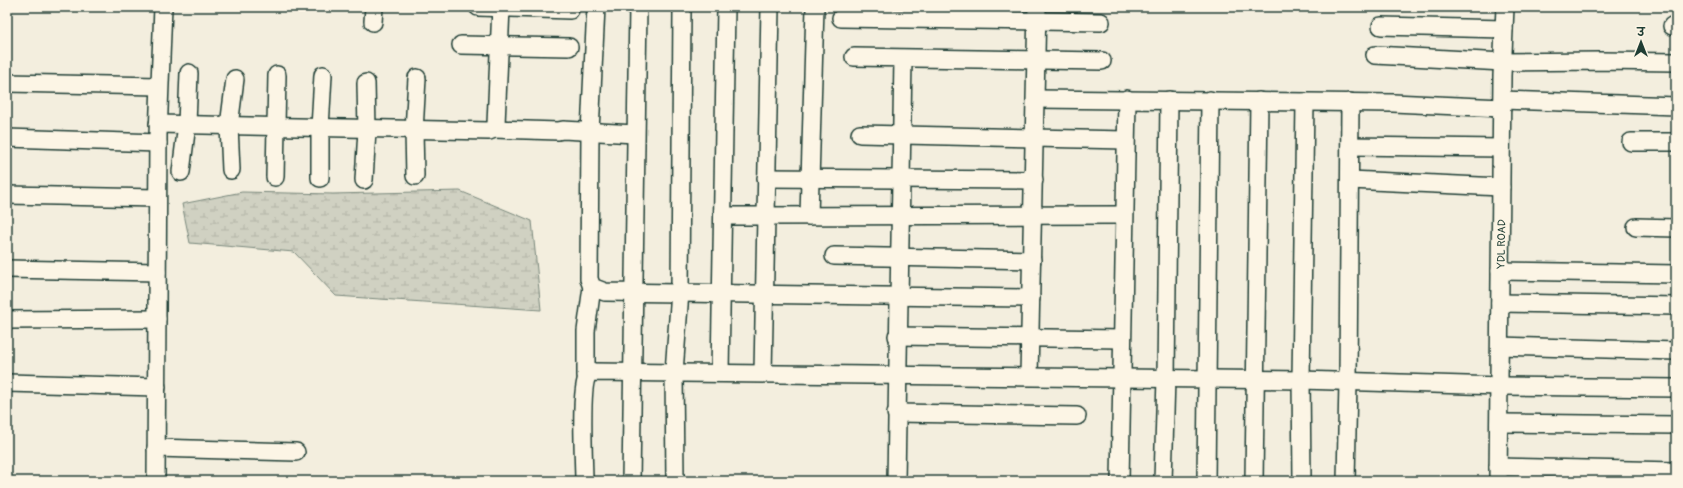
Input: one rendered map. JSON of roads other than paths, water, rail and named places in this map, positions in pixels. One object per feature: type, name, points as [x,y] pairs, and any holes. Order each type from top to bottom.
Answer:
[{"type":"street","points":[[156,481],[158,124],[163,7]]},
{"type":"street","points":[[478,7],[570,10]]},
{"type":"street","points":[[494,129],[496,124],[501,7]]},
{"type":"street","points":[[584,481],[583,416],[586,376],[586,331],[592,287],[589,279],[590,132],[596,7]]},
{"type":"street","points":[[631,481],[638,7]]},
{"type":"street","points":[[676,481],[674,372],[680,292],[682,7]]},
{"type":"street","points":[[720,373],[726,7]]},
{"type":"street","points":[[763,373],[770,7]]},
{"type":"street","points":[[810,216],[815,7]]},
{"type":"street","name":"YDL ROAD","points":[[1498,474],[1501,148],[1505,7]]},
{"type":"street","points":[[841,18],[1037,14],[1101,22]]},
{"type":"street","points":[[1029,376],[1037,14]]},
{"type":"street","points":[[1381,26],[1504,29]]},
{"type":"street","points":[[461,45],[499,47],[569,47]]},
{"type":"street","points":[[1375,54],[1503,62],[1600,60],[1676,62]]},
{"type":"street","points":[[854,57],[1102,61]]},
{"type":"street","points":[[896,481],[897,336],[903,58]]},
{"type":"street","points":[[181,172],[187,124],[190,73]]},
{"type":"street","points":[[275,177],[277,75]]},
{"type":"street","points":[[320,178],[320,128],[323,75]]},
{"type":"street","points":[[415,176],[414,130],[417,78]]},
{"type":"street","points":[[231,170],[229,126],[235,79]]},
{"type":"street","points":[[7,83],[159,86]]},
{"type":"street","points":[[364,180],[367,130],[366,83]]},
{"type":"street","points":[[1036,99],[1676,106]]},
{"type":"street","points":[[1120,481],[1125,140],[1127,99]]},
{"type":"street","points":[[1163,481],[1166,378],[1169,100]]},
{"type":"street","points":[[1206,481],[1210,100]]},
{"type":"street","points":[[1254,481],[1259,101]]},
{"type":"street","points":[[1302,481],[1301,380],[1305,102]]},
{"type":"street","points":[[1346,481],[1350,102]]},
{"type":"street","points":[[158,124],[367,130],[483,131],[494,129],[635,134]]},
{"type":"street","points":[[860,134],[1125,140]]},
{"type":"street","points":[[7,138],[158,143]]},
{"type":"street","points":[[1631,142],[1676,142]]},
{"type":"street","points":[[1350,146],[1501,148]]},
{"type":"street","points":[[766,178],[1034,180]]},
{"type":"street","points":[[1350,180],[1501,187]]},
{"type":"street","points":[[7,195],[157,198]]},
{"type":"street","points":[[723,216],[1033,217],[1124,215]]},
{"type":"street","points":[[1636,227],[1676,228]]},
{"type":"street","points":[[834,256],[1032,260]]},
{"type":"street","points":[[7,269],[157,272]]},
{"type":"street","points":[[1500,271],[1676,274]]},
{"type":"street","points":[[592,287],[605,292],[634,293],[680,292],[764,295],[1031,298]]},
{"type":"street","points":[[1500,303],[1676,306]]},
{"type":"street","points":[[7,320],[157,319]]},
{"type":"street","points":[[897,336],[1122,338]]},
{"type":"street","points":[[1500,346],[1676,351]]},
{"type":"street","points":[[586,376],[593,372],[674,372],[1206,378],[1499,386],[1676,388]]},
{"type":"street","points":[[7,383],[157,387]]},
{"type":"street","points":[[896,412],[1077,416]]},
{"type":"street","points":[[1499,423],[1676,425]]},
{"type":"street","points":[[156,448],[296,452]]},
{"type":"street","points":[[1498,474],[1676,471]]}]
